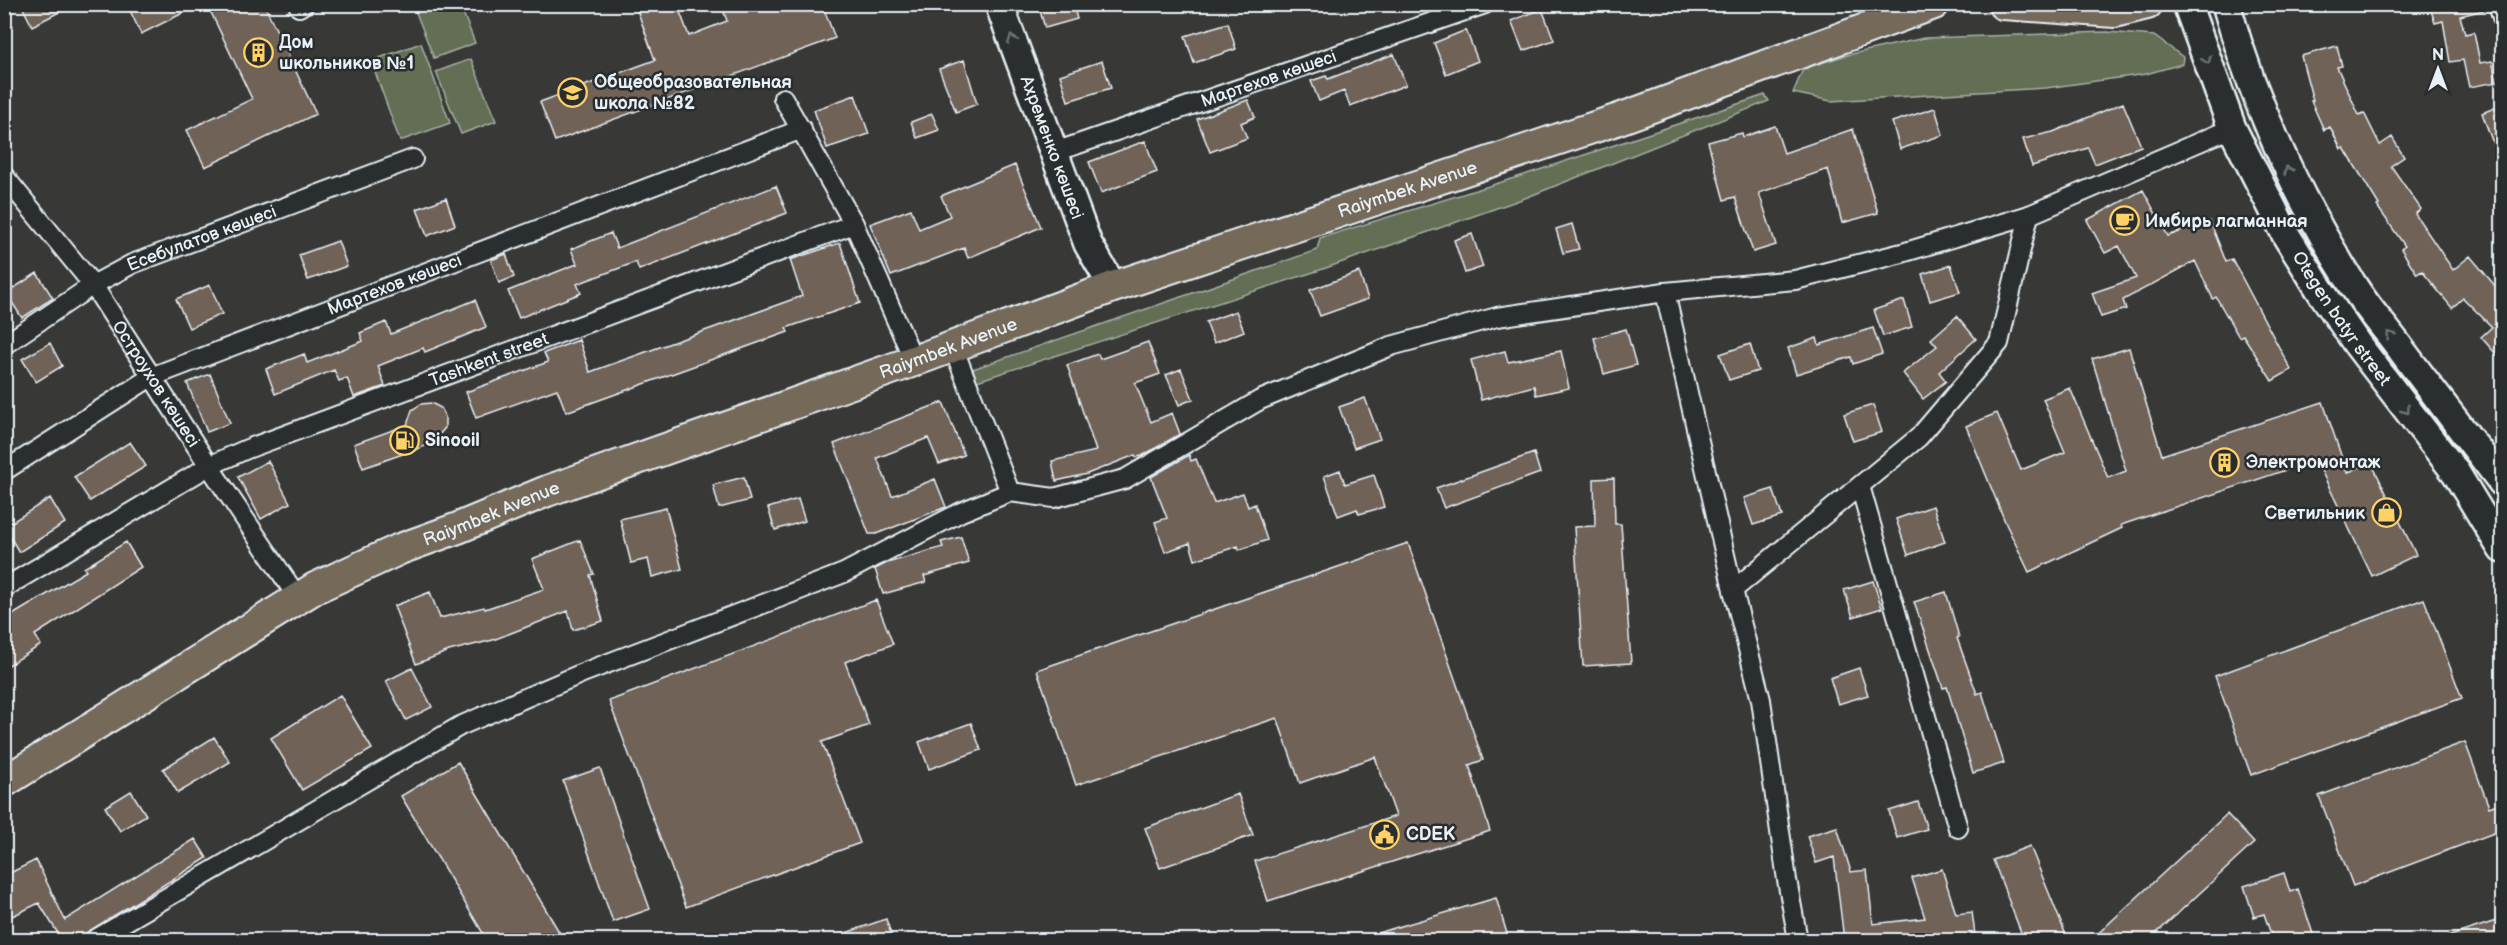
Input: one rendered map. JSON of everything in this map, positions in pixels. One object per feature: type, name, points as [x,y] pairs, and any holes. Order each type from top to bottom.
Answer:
[{"type":"main road","name":"Ахременко көшесі","points":[[999,4],[1088,244],[1113,287]]},
{"type":"main road","name":"Raiymbek Avenue","points":[[4,782],[298,598],[400,549],[547,491],[953,347],[1113,287],[1616,120],[1934,4]]},
{"type":"main road","points":[[2003,4],[2087,8],[2115,12],[2147,4]]},
{"type":"main road","name":"Otegen batyr street","points":[[2187,4],[2232,128],[2281,226],[2320,290],[2370,362],[2456,473],[2502,549]]},
{"type":"main road","name":"Otegen batyr street","points":[[2226,4],[2238,48],[2261,107],[2309,214],[2352,285],[2502,482]]},
{"type":"street","name":"Мартехов көшесі","points":[[1055,152],[1485,4]]},
{"type":"street","points":[[2498,4],[2502,17]]},
{"type":"street","points":[[783,98],[854,224],[914,361]]},
{"type":"street","points":[[94,940],[460,726],[585,672],[844,573],[961,512],[1010,492],[1054,498],[1125,479],[1260,400],[1391,346],[1497,317],[1665,292],[1795,280],[1902,253],[2029,215],[2232,128]]},
{"type":"street","name":"Мартехов көшесі","points":[[4,471],[152,377],[802,129]]},
{"type":"street","name":"Есебулатов көшесі","points":[[4,345],[93,285],[132,264],[413,159]]},
{"type":"street","name":"Остроухов көшесі","points":[[4,176],[93,285],[209,466],[298,598]]},
{"type":"street","points":[[1733,590],[1920,438],[1999,343],[2029,215]]},
{"type":"street","name":"Tashkent street","points":[[4,588],[209,466],[258,445],[854,224]]},
{"type":"street","points":[[1665,292],[1733,590],[1761,700],[1798,940]]},
{"type":"street","points":[[953,347],[1010,492]]},
{"type":"street","points":[[1860,486],[1958,828]]},
{"type":"green space","points":[[413,5],[460,5],[475,43],[434,58]]},
{"type":"green space","points":[[2107,32],[2154,36],[2183,57],[2182,64],[2146,74],[2046,88],[1831,101],[1793,93],[1803,69],[1843,56],[1924,38]]},
{"type":"green space","points":[[421,43],[450,123],[400,141],[371,61]]},
{"type":"green space","points":[[471,59],[496,121],[461,134],[436,72]]},
{"type":"green space","points":[[1765,95],[1769,101],[1525,198],[1320,270],[971,383],[970,373],[973,369],[1317,250],[1320,238],[1518,177]]},
{"type":"building","points":[[21,4],[75,4],[32,26]]},
{"type":"building","points":[[127,4],[201,4],[141,34]]},
{"type":"building","name":"Дом школьников №1","points":[[207,4],[264,4],[316,114],[205,167],[187,130],[252,99]]},
{"type":"building","points":[[635,4],[677,4],[689,36],[727,21],[721,4],[822,4],[835,38],[555,141],[540,102],[655,60]]},
{"type":"building","points":[[1038,4],[1073,4],[1077,19],[1045,28]]},
{"type":"building","points":[[2429,4],[2483,4],[2484,10],[2460,16],[2465,34],[2474,32],[2480,63],[2492,61],[2497,82],[2469,87],[2463,60],[2450,62],[2443,21],[2435,23]]},
{"type":"building","points":[[1542,9],[1554,40],[1523,51],[1511,21]]},
{"type":"building","points":[[1228,23],[1236,49],[1194,63],[1185,36]]},
{"type":"building","points":[[1466,30],[1478,61],[1446,74],[1434,43]]},
{"type":"building","points":[[2337,46],[2342,66],[2337,67],[2359,115],[2364,113],[2380,145],[2392,137],[2404,157],[2391,166],[2421,209],[2415,214],[2453,270],[2470,256],[2502,294],[2502,361],[2481,337],[2492,327],[2463,298],[2452,308],[2422,271],[2417,274],[2401,249],[2405,246],[2377,206],[2379,205],[2344,148],[2341,149],[2330,127],[2324,130],[2311,101],[2313,101],[2301,56]]},
{"type":"building","points":[[1394,54],[1406,85],[1350,106],[1344,91],[1319,101],[1311,81],[1326,76],[1328,79]]},
{"type":"building","points":[[964,60],[977,104],[956,112],[939,69]]},
{"type":"building","points":[[1102,61],[1111,88],[1068,101],[1060,75]]},
{"type":"building","points":[[855,95],[869,134],[827,148],[814,110]]},
{"type":"building","points":[[1248,100],[1255,117],[1241,123],[1247,138],[1210,152],[1197,119]]},
{"type":"building","points":[[2123,103],[2141,146],[2095,164],[2088,148],[2032,166],[2023,139],[2053,132]]},
{"type":"building","points":[[2502,105],[2502,162],[2500,163],[2482,113]]},
{"type":"building","points":[[1935,108],[1943,135],[1900,149],[1892,122]]},
{"type":"building","points":[[932,114],[939,130],[917,138],[911,122]]},
{"type":"building","points":[[1775,126],[1784,153],[1853,129],[1878,213],[1842,223],[1828,169],[1759,193],[1776,245],[1753,252],[1735,197],[1724,200],[1708,142],[1742,133],[1743,137]]},
{"type":"building","points":[[1145,141],[1157,172],[1101,193],[1089,162]]},
{"type":"building","points":[[1015,165],[1041,227],[968,258],[964,248],[891,276],[870,224],[911,209],[919,229],[950,216],[941,196]]},
{"type":"building","points":[[776,186],[787,213],[639,270],[636,262],[577,284],[581,293],[519,318],[508,291],[577,264],[571,249],[611,233],[617,248]]},
{"type":"building","points":[[2143,190],[2168,236],[2210,221],[2226,262],[2232,259],[2291,370],[2272,381],[2243,335],[2239,337],[2216,297],[2213,299],[2195,261],[2123,300],[2126,309],[2101,317],[2092,293],[2136,278],[2119,246],[2105,253],[2087,220]]},
{"type":"building","points":[[446,198],[455,225],[427,236],[417,209]]},
{"type":"building","points":[[1572,224],[1579,249],[1563,253],[1556,229]]},
{"type":"building","points":[[1472,234],[1483,267],[1465,273],[1454,240]]},
{"type":"building","points":[[338,241],[347,266],[308,280],[299,255]]},
{"type":"building","points":[[840,243],[860,303],[786,328],[788,332],[566,412],[557,389],[476,418],[466,392],[548,362],[544,353],[579,340],[590,372],[802,296],[790,260]]},
{"type":"building","points":[[506,254],[514,277],[499,283],[491,260]]},
{"type":"building","points":[[1951,265],[1960,292],[1930,301],[1922,274]]},
{"type":"building","points":[[1359,272],[1368,299],[1320,316],[1310,290]]},
{"type":"building","points":[[37,273],[53,298],[22,318],[6,293]]},
{"type":"building","points":[[210,285],[222,314],[189,328],[176,299]]},
{"type":"building","points":[[475,300],[486,327],[425,352],[423,348],[378,366],[385,386],[354,397],[347,378],[339,381],[334,370],[275,394],[266,369],[304,354],[307,363],[363,341],[360,333],[386,322],[391,334]]},
{"type":"building","points":[[1904,300],[1912,327],[1883,336],[1874,310]]},
{"type":"building","points":[[1236,311],[1244,331],[1214,343],[1206,322]]},
{"type":"building","points":[[1957,316],[1976,339],[1939,372],[1946,381],[1923,399],[1903,373],[1937,346],[1931,339]]},
{"type":"building","points":[[1873,328],[1882,354],[1853,364],[1851,357],[1796,374],[1788,348],[1817,338],[1819,345]]},
{"type":"building","points":[[1626,329],[1636,365],[1604,374],[1594,338]]},
{"type":"building","points":[[1148,342],[1160,374],[1135,383],[1151,422],[1172,413],[1180,434],[1142,456],[1136,457],[1135,455],[1087,474],[1056,481],[1052,461],[1096,451],[1067,365],[1098,354],[1100,359]]},
{"type":"building","points":[[50,343],[62,366],[36,382],[22,359]]},
{"type":"building","points":[[1750,344],[1758,371],[1729,380],[1720,354]]},
{"type":"building","points":[[2129,348],[2162,455],[2323,402],[2347,473],[2371,462],[2416,555],[2372,576],[2316,460],[2121,525],[2122,528],[2029,572],[2006,524],[1966,426],[1997,413],[2021,470],[2065,452],[2043,399],[2070,388],[2108,478],[2126,471],[2092,359]]},
{"type":"building","points":[[1505,351],[1508,362],[1561,351],[1569,388],[1536,395],[1534,386],[1481,400],[1471,360]]},
{"type":"building","points":[[1181,369],[1193,399],[1179,405],[1166,375]]},
{"type":"building","points":[[210,374],[230,423],[207,432],[187,383]]},
{"type":"building","points":[[1365,398],[1380,439],[1354,448],[1339,407]]},
{"type":"building","points":[[943,402],[964,455],[939,464],[928,438],[877,458],[892,496],[935,479],[946,507],[876,534],[869,534],[834,444]]},
{"type":"building","points":[[431,403],[441,408],[445,417],[445,428],[438,436],[426,441],[428,445],[363,468],[354,444],[407,425],[412,410],[421,404]]},
{"type":"building","points":[[1873,405],[1882,432],[1853,441],[1844,414]]},
{"type":"building","points":[[130,442],[146,466],[90,501],[74,477]]},
{"type":"building","points":[[1534,453],[1540,473],[1444,508],[1436,488]]},
{"type":"building","points":[[1189,455],[1191,461],[1196,459],[1214,503],[1243,493],[1248,507],[1255,504],[1267,540],[1239,550],[1238,546],[1195,560],[1190,543],[1165,552],[1155,522],[1167,518],[1151,477]]},
{"type":"building","points":[[268,461],[290,503],[261,519],[238,477]]},
{"type":"building","points":[[1340,470],[1345,484],[1374,475],[1384,507],[1359,514],[1357,509],[1338,516],[1324,476]]},
{"type":"building","points":[[744,477],[750,500],[719,508],[713,485]]},
{"type":"building","points":[[1614,478],[1615,524],[1621,524],[1631,663],[1583,666],[1574,527],[1595,526],[1594,479]]},
{"type":"building","points":[[1773,489],[1782,516],[1753,525],[1744,498]]},
{"type":"building","points":[[50,498],[65,523],[19,552],[4,527]]},
{"type":"building","points":[[798,499],[805,521],[775,530],[768,508]]},
{"type":"building","points":[[1933,506],[1945,542],[1908,555],[1896,519]]},
{"type":"building","points":[[666,508],[682,569],[652,577],[648,559],[631,563],[620,519]]},
{"type":"building","points":[[961,537],[969,563],[924,576],[926,582],[883,594],[875,569],[887,563],[943,547],[941,542]]},
{"type":"building","points":[[580,540],[594,574],[590,575],[603,621],[573,630],[568,611],[493,640],[449,651],[416,664],[394,606],[430,592],[440,618],[484,607],[485,609],[544,589],[532,559]]},
{"type":"building","points":[[126,542],[141,567],[35,635],[41,645],[4,668],[4,620],[86,571],[84,568]]},
{"type":"building","points":[[1408,543],[1483,760],[1469,765],[1490,831],[1268,901],[1255,861],[1396,816],[1375,757],[1300,783],[1277,718],[1076,785],[1037,670]]},
{"type":"building","points":[[1873,581],[1882,608],[1853,617],[1844,590]]},
{"type":"building","points":[[1946,592],[1959,637],[1957,638],[1977,694],[1982,692],[2004,763],[1973,773],[1947,687],[1943,688],[1914,602]]},
{"type":"building","points":[[2424,599],[2462,698],[2251,775],[2215,676]]},
{"type":"building","points":[[876,600],[893,644],[845,662],[869,725],[822,742],[860,843],[686,907],[609,701]]},
{"type":"building","points":[[412,668],[432,707],[406,720],[386,681]]},
{"type":"building","points":[[1859,668],[1868,695],[1838,704],[1830,678]]},
{"type":"building","points":[[340,695],[372,749],[302,790],[271,738]]},
{"type":"building","points":[[971,723],[981,750],[929,769],[919,742]]},
{"type":"building","points":[[214,737],[230,762],[178,793],[163,769]]},
{"type":"building","points":[[2465,742],[2489,807],[2502,802],[2502,830],[2353,886],[2319,796]]},
{"type":"building","points":[[458,762],[564,940],[487,940],[401,796]]},
{"type":"building","points":[[600,768],[650,909],[613,922],[563,781]]},
{"type":"building","points":[[131,791],[146,815],[120,831],[105,807]]},
{"type":"building","points":[[1238,794],[1253,835],[1160,868],[1145,828]]},
{"type":"building","points":[[1918,802],[1927,829],[1897,838],[1889,811]]},
{"type":"building","points":[[2227,814],[2254,843],[2149,940],[2091,940]]},
{"type":"building","points":[[1837,827],[1851,872],[1867,870],[1873,924],[1925,918],[1912,878],[1942,869],[1956,914],[1972,912],[1975,935],[1931,940],[1844,940],[1834,857],[1816,863],[1807,836]]},
{"type":"building","points":[[195,839],[207,858],[75,940],[62,940],[39,903],[4,920],[4,876],[36,860],[65,920]]},
{"type":"building","points":[[2030,846],[2068,940],[2024,940],[1993,860]]},
{"type":"building","points":[[2284,873],[2290,892],[2298,889],[2315,940],[2273,940],[2264,914],[2254,917],[2244,886]]},
{"type":"building","points":[[1496,898],[1509,940],[1367,940],[1367,936]]},
{"type":"building","points":[[886,919],[893,940],[831,940],[831,938]]},
{"type":"building","points":[[2502,919],[2502,940],[2448,940],[2447,937]]},
{"type":"place","name":"Дом школьников №1","points":[[258,52]]},
{"type":"place","name":"Общеобразовательная школа №82","points":[[573,92]]},
{"type":"place","name":"Имбирь лагманная","points":[[2124,221]]},
{"type":"place","name":"Sinooil","points":[[404,440]]},
{"type":"place","name":"Электромонтаж","points":[[2225,462]]},
{"type":"place","name":"Светильник","points":[[2386,513]]},
{"type":"place","name":"CDEK","points":[[1385,834]]}]
